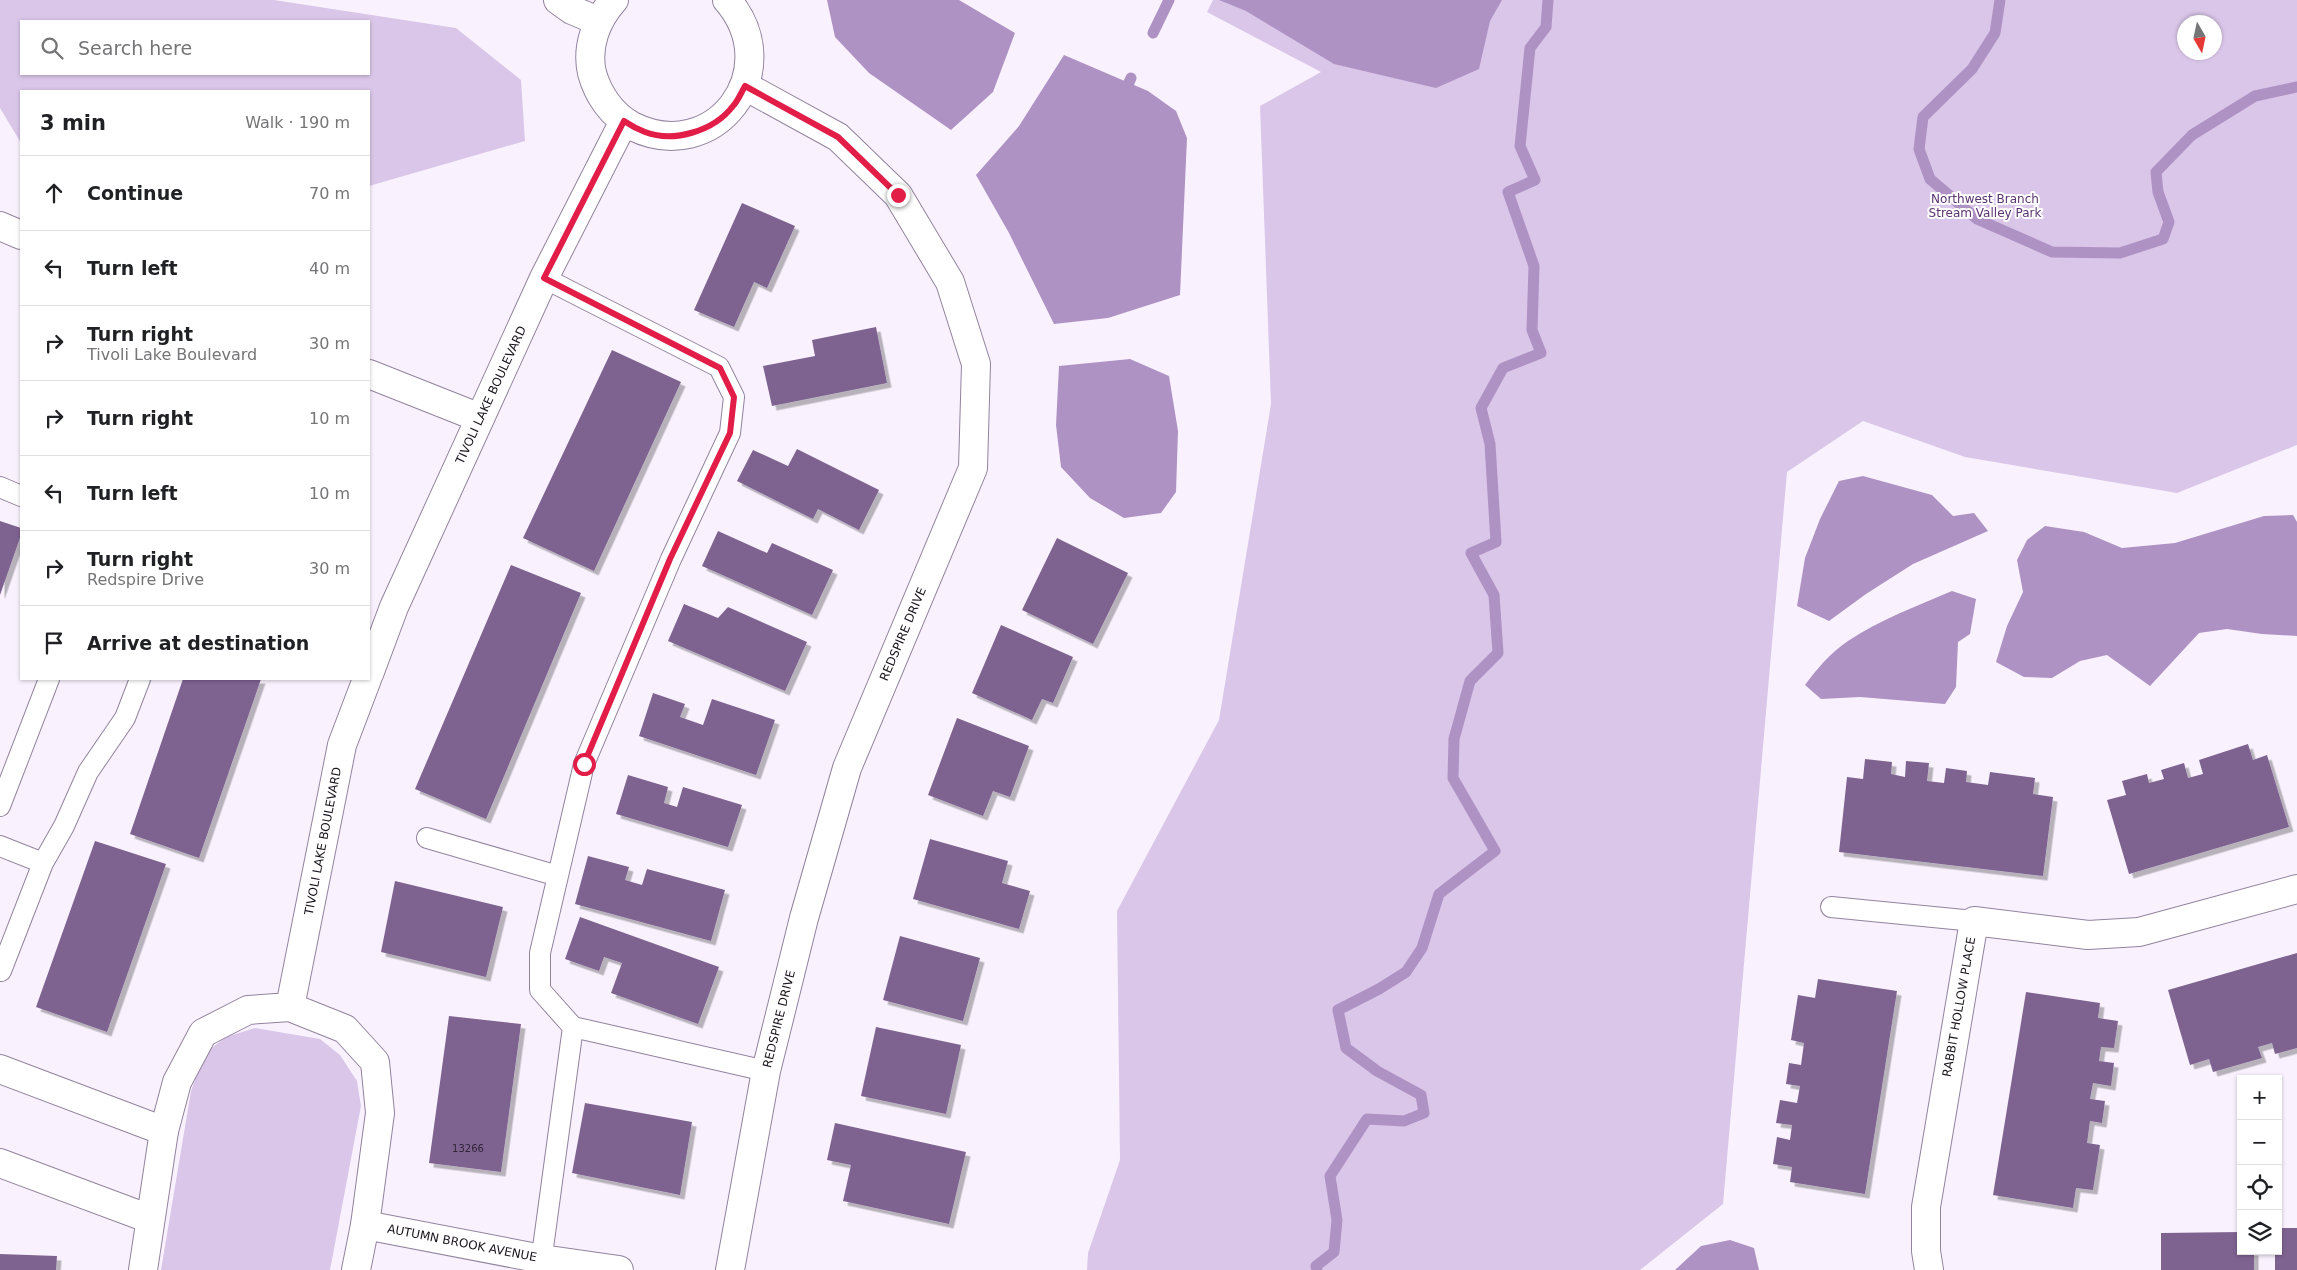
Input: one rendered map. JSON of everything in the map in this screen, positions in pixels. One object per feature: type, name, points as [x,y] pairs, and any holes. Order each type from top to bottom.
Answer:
[{"type":"street","points":[[558,0],[572,10],[606,10],[591,42],[592,72],[596,86],[608,106],[624,121],[645,132],[669,136],[693,133],[715,123],[733,107],[745,86],[751,61],[748,37],[739,14],[727,0]]},
{"type":"street","name":"REDSPIRE DRIVE","points":[[730,1270],[766,1071],[804,918],[847,768],[973,468],[976,364],[950,282],[898,195],[838,137],[745,86]]},
{"type":"street","name":"TIVOLI LAKE BOULEVARD","points":[[370,671],[394,607],[544,278],[624,121]]},
{"type":"street","points":[[370,374],[480,418]]},
{"type":"street","name":"TIVOLI LAKE BOULEVARD","points":[[290,1007],[342,745],[367,680]]},
{"type":"street","name":"RABBIT HOLLOW PLACE","points":[[1929,1270],[1926,1251],[1926,1207],[1974,921],[2088,935],[2139,932],[2297,889]]},
{"type":"street","points":[[143,1270],[164,1131],[178,1082],[203,1033],[248,1010],[290,1007],[345,1029],[375,1062],[380,1113],[365,1225],[356,1270]]},
{"type":"street","points":[[0,1069],[164,1131]]},
{"type":"street","points":[[0,1164],[150,1218]]},
{"type":"street","name":"AUTUMN BROOK AVENUE","points":[[365,1225],[541,1264],[619,1270]]},
{"type":"lane","points":[[544,278],[720,368],[734,397],[730,433],[670,559],[584,764],[540,954],[540,990],[573,1027],[766,1071]]},
{"type":"lane","points":[[0,487],[20,496]]},
{"type":"lane","points":[[0,806],[49,680]]},
{"type":"lane","points":[[1,971],[43,863],[64,826],[88,772],[125,718],[140,680]]},
{"type":"lane","points":[[428,838],[558,876]]},
{"type":"lane","points":[[0,846],[43,863]]},
{"type":"lane","points":[[1831,907],[1974,921]]},
{"type":"lane","points":[[541,1264],[573,1027]]},
{"type":"green space","points":[[0,0],[274,0],[456,28],[521,80],[525,141],[370,186],[370,90],[20,90],[20,141],[0,108]]},
{"type":"green space","name":"Northwest Branch Stream Valley Park","points":[[1213,0],[2297,0],[2297,445],[2177,493],[1965,457],[1863,421],[1787,472],[1723,1204],[1640,1270],[1087,1270],[1088,1253],[1120,1160],[1117,911],[1219,720],[1271,404],[1260,106],[1321,72],[1207,12]]},
{"type":"green space","points":[[255,1028],[320,1039],[340,1055],[357,1081],[361,1106],[330,1270],[161,1270],[191,1091],[205,1053],[226,1037]]},
{"type":"shaded area","points":[[827,0],[959,0],[1015,33],[993,92],[951,130],[869,73],[835,37]]},
{"type":"shaded area","points":[[1219,0],[1502,0],[1490,21],[1479,69],[1436,88],[1334,64],[1246,11]]},
{"type":"shaded area","points":[[1064,55],[1148,91],[1176,111],[1187,138],[1180,295],[1108,318],[1054,324],[1009,233],[976,175],[1019,126]]},
{"type":"shaded area","points":[[1130,359],[1169,376],[1178,431],[1176,492],[1161,513],[1124,518],[1090,498],[1061,467],[1056,425],[1059,366]]},
{"type":"shaded area","points":[[1863,476],[1932,495],[1953,516],[1974,513],[1988,531],[1913,564],[1866,594],[1829,621],[1797,606],[1805,558],[1820,519],[1839,481]]},
{"type":"shaded area","points":[[2293,515],[2297,522],[2297,636],[2227,629],[2199,633],[2150,686],[2107,655],[2080,661],[2052,678],[2024,677],[1996,662],[2007,626],[2023,592],[2017,560],[2027,540],[2045,526],[2084,532],[2122,548],[2175,543],[2264,516]]},
{"type":"shaded area","points":[[1952,591],[1976,599],[1970,634],[1958,642],[1956,687],[1945,704],[1860,697],[1821,699],[1805,685],[1835,651],[1860,633]]},
{"type":"shaded area","points":[[1730,1240],[1754,1248],[1759,1270],[1675,1270],[1701,1246]]},
{"type":"building","points":[[742,203],[795,226],[767,288],[754,282],[734,327],[694,310]]},
{"type":"building","points":[[876,327],[887,383],[772,406],[763,366],[815,356],[812,340]]},
{"type":"building","points":[[612,350],[681,382],[594,571],[523,538]]},
{"type":"building","points":[[797,449],[879,490],[859,530],[818,509],[813,519],[737,481],[753,450],[788,466]]},
{"type":"building","points":[[0,521],[20,528],[20,538],[0,595]]},
{"type":"building","points":[[718,531],[767,553],[772,543],[833,570],[812,615],[702,566]]},
{"type":"building","points":[[1057,538],[1128,573],[1093,644],[1022,610]]},
{"type":"building","points":[[511,565],[581,593],[486,819],[415,789]]},
{"type":"building","points":[[684,604],[718,618],[728,607],[807,642],[785,691],[668,641]]},
{"type":"building","points":[[1001,625],[1073,657],[1053,703],[1042,699],[1032,720],[972,693]]},
{"type":"building","points":[[183,680],[261,680],[199,858],[130,834]]},
{"type":"building","points":[[653,693],[685,704],[680,717],[703,725],[712,699],[775,720],[756,775],[639,736]]},
{"type":"building","points":[[957,718],[1029,746],[1010,797],[993,791],[983,816],[928,795]]},
{"type":"building","points":[[2248,744],[2253,760],[2267,755],[2289,827],[2129,874],[2107,800],[2126,795],[2122,781],[2147,774],[2149,783],[2164,779],[2161,770],[2184,763],[2188,778],[2203,774],[2199,760]]},
{"type":"building","points":[[1865,759],[1892,762],[1891,774],[1905,777],[1906,761],[1929,763],[1927,781],[1944,783],[1946,768],[1967,771],[1966,782],[1988,785],[1990,772],[2035,778],[2033,794],[2053,797],[2043,876],[1839,852],[1847,777],[1863,779]]},
{"type":"building","points":[[628,775],[668,787],[664,803],[677,807],[683,787],[742,805],[728,847],[616,814]]},
{"type":"building","points":[[930,839],[1008,861],[1002,883],[1030,891],[1019,929],[913,899]]},
{"type":"building","points":[[95,841],[166,864],[107,1032],[36,1007]]},
{"type":"building","points":[[588,856],[629,867],[625,880],[642,885],[647,869],[725,890],[711,941],[575,904]]},
{"type":"building","points":[[395,881],[503,907],[486,977],[381,952]]},
{"type":"building","points":[[580,917],[719,967],[698,1024],[611,993],[622,963],[604,957],[599,971],[565,959]]},
{"type":"building","points":[[900,936],[980,958],[963,1021],[883,1000]]},
{"type":"building","points":[[2297,953],[2297,1048],[2275,1054],[2272,1043],[2258,1047],[2262,1058],[2213,1072],[2209,1059],[2190,1065],[2168,990]]},
{"type":"building","points":[[1818,979],[1897,991],[1865,1194],[1790,1182],[1792,1167],[1773,1164],[1777,1137],[1790,1140],[1792,1125],[1776,1123],[1780,1100],[1797,1103],[1800,1086],[1786,1084],[1789,1063],[1801,1065],[1804,1043],[1791,1040],[1798,995],[1815,998]]},
{"type":"building","points":[[2026,992],[2100,1003],[2098,1018],[2118,1021],[2114,1048],[2101,1047],[2099,1061],[2114,1063],[2111,1086],[2093,1083],[2090,1099],[2105,1101],[2102,1123],[2090,1121],[2087,1143],[2100,1145],[2093,1190],[2076,1188],[2073,1208],[1993,1195]]},
{"type":"building","points":[[449,1016],[521,1024],[501,1172],[429,1163]]},
{"type":"building","points":[[876,1027],[961,1045],[946,1114],[861,1096]]},
{"type":"building","points":[[585,1103],[692,1122],[680,1195],[572,1173]]},
{"type":"building","points":[[835,1123],[966,1152],[949,1224],[843,1201],[851,1165],[827,1160]]},
{"type":"building","points":[[2282,1228],[2297,1228],[2297,1270],[2275,1270],[2275,1255],[2282,1255]]},
{"type":"building","points":[[2237,1232],[2237,1255],[2254,1255],[2254,1270],[2161,1270],[2161,1233]]},
{"type":"building","points":[[0,1254],[57,1256],[56,1270],[0,1270]]},
{"type":"waterway","points":[[1153,33],[1169,0]]},
{"type":"waterway","points":[[1317,1270],[1316,1266],[1334,1252],[1337,1220],[1330,1176],[1367,1119],[1404,1121],[1424,1113],[1421,1095],[1377,1071],[1346,1048],[1338,1010],[1379,989],[1406,972],[1422,948],[1439,894],[1495,851],[1453,778],[1454,739],[1470,681],[1498,653],[1494,595],[1471,553],[1496,542],[1490,444],[1481,408],[1503,368],[1541,353],[1532,330],[1534,266],[1508,192],[1535,180],[1520,146],[1530,48],[1546,27],[1548,0]]},
{"type":"waterway","points":[[2000,0],[1995,33],[1972,69],[1923,117],[1919,149],[1930,179],[1977,219],[2052,252],[2120,253],[2163,239],[2169,222],[2158,192],[2156,172],[2192,135],[2255,96],[2297,87]]},
{"type":"waterway","points":[[1123,96],[1131,78]]},
{"type":"route","points":[[584,764],[670,559],[730,433],[734,397],[720,368],[544,278],[624,121],[645,132],[669,136],[693,133],[715,123],[733,107],[745,86],[838,137],[898,195]]}]
